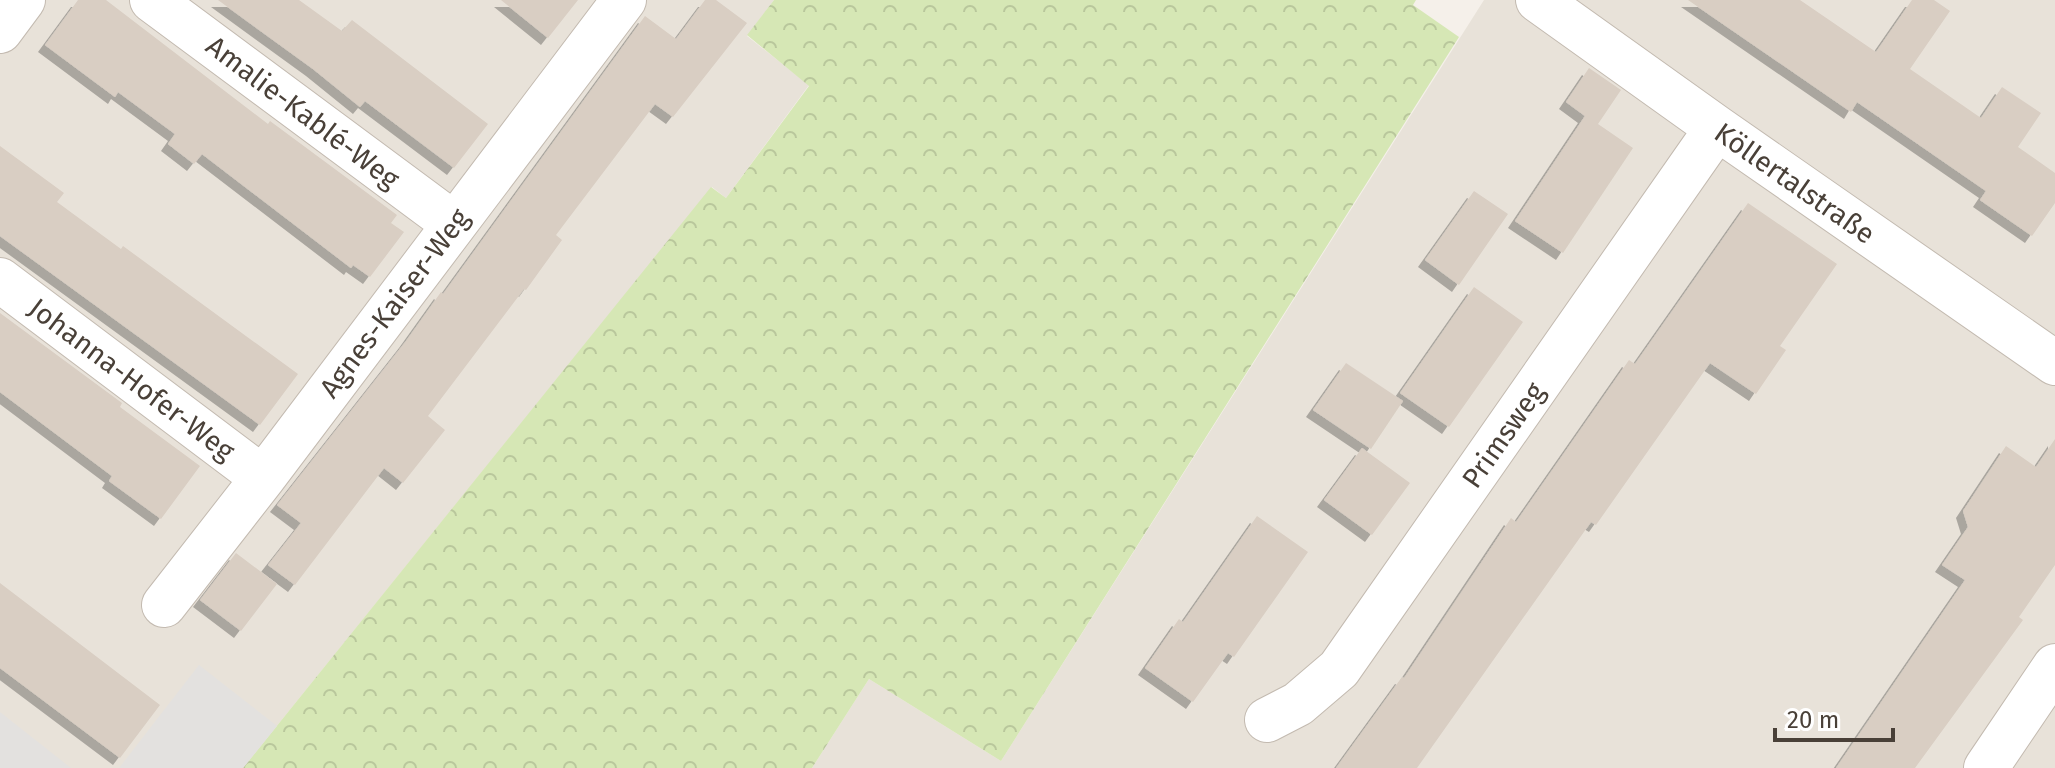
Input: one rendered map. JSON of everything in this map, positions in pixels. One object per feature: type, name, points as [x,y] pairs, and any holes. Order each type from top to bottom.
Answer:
[{"type":"street","points":[[0,31],[23,0]]},
{"type":"street","name":"Amalie-Kablé-Weg","points":[[152,0],[454,224]]},
{"type":"street","name":"Agnes-Kaiser-Weg","points":[[164,605],[624,0]]},
{"type":"street","name":"Köllertalstraße","points":[[1538,0],[2055,363]]},
{"type":"street","name":"Primsweg","points":[[1267,720],[1298,704],[1339,669],[1717,128]]},
{"type":"street","name":"Johanna-Hofer-Weg","points":[[0,280],[263,478]]},
{"type":"street","points":[[1986,768],[2055,666]]},
{"type":"shaded area","points":[[0,0],[774,0],[747,36],[809,85],[726,198],[712,187],[243,768],[0,768]]},
{"type":"shaded area","points":[[1484,0],[2055,0],[2055,768],[812,768],[869,679],[1001,761]]},
{"type":"shaded area","points":[[199,665],[277,726],[243,768],[119,768]]},
{"type":"shaded area","points":[[0,712],[71,768],[0,768]]},
{"type":"green space","points":[[774,0],[1416,0],[1413,5],[1459,37],[1001,761],[869,679],[812,768],[243,768],[711,187],[726,198],[809,86],[747,35]]},
{"type":"building","points":[[78,0],[106,0],[268,124],[270,121],[397,215],[391,223],[404,232],[370,277],[353,265],[351,268],[202,154],[194,164],[168,144],[175,134],[118,92],[115,97],[45,45]]},
{"type":"building","points":[[218,0],[299,0],[342,31],[352,20],[488,124],[454,168],[365,101],[360,107]]},
{"type":"building","points":[[501,0],[578,0],[548,38]]},
{"type":"building","points":[[705,0],[716,0],[747,23],[673,117],[655,104],[556,235],[562,240],[526,290],[428,416],[445,430],[403,483],[384,468],[295,585],[268,565],[301,523],[277,505],[441,292],[443,294],[645,16],[676,39]]},
{"type":"building","points":[[1688,0],[1800,0],[1876,52],[1912,0],[1934,0],[1950,11],[1910,69],[1981,118],[2002,87],[2041,113],[2018,147],[2055,173],[2055,203],[2032,236],[1980,200],[1986,191],[1857,102],[1851,112]]},
{"type":"building","points":[[1589,68],[1621,90],[1598,124],[1633,148],[1563,253],[1515,221],[1585,116],[1566,102]]},
{"type":"building","points":[[0,146],[64,193],[57,202],[121,249],[123,246],[298,374],[260,425],[0,236]]},
{"type":"building","points":[[1474,191],[1508,214],[1459,285],[1425,260]]},
{"type":"building","points":[[1748,203],[1837,264],[1780,346],[1786,350],[1756,394],[1710,363],[1596,525],[1591,522],[1417,768],[1336,768],[1404,678],[1511,518],[1516,522],[1629,360],[1635,364]]},
{"type":"building","points":[[1474,287],[1523,322],[1449,427],[1400,393]]},
{"type":"building","points":[[0,313],[122,403],[120,407],[200,466],[161,519],[109,481],[112,476],[0,392]]},
{"type":"building","points":[[1346,363],[1403,401],[1371,449],[1313,410]]},
{"type":"building","points":[[2055,439],[2055,565],[2019,617],[2023,620],[1915,768],[1836,768],[1965,580],[1942,565],[1968,527],[1963,511],[2006,446],[2036,467]]},
{"type":"building","points":[[1362,448],[1410,483],[1372,535],[1324,500]]},
{"type":"building","points":[[1257,516],[1308,552],[1234,657],[1228,653],[1193,702],[1145,668],[1179,619],[1183,622]]},
{"type":"building","points":[[236,553],[277,584],[241,631],[200,600]]},
{"type":"building","points":[[0,583],[160,705],[120,758],[0,668]]}]
